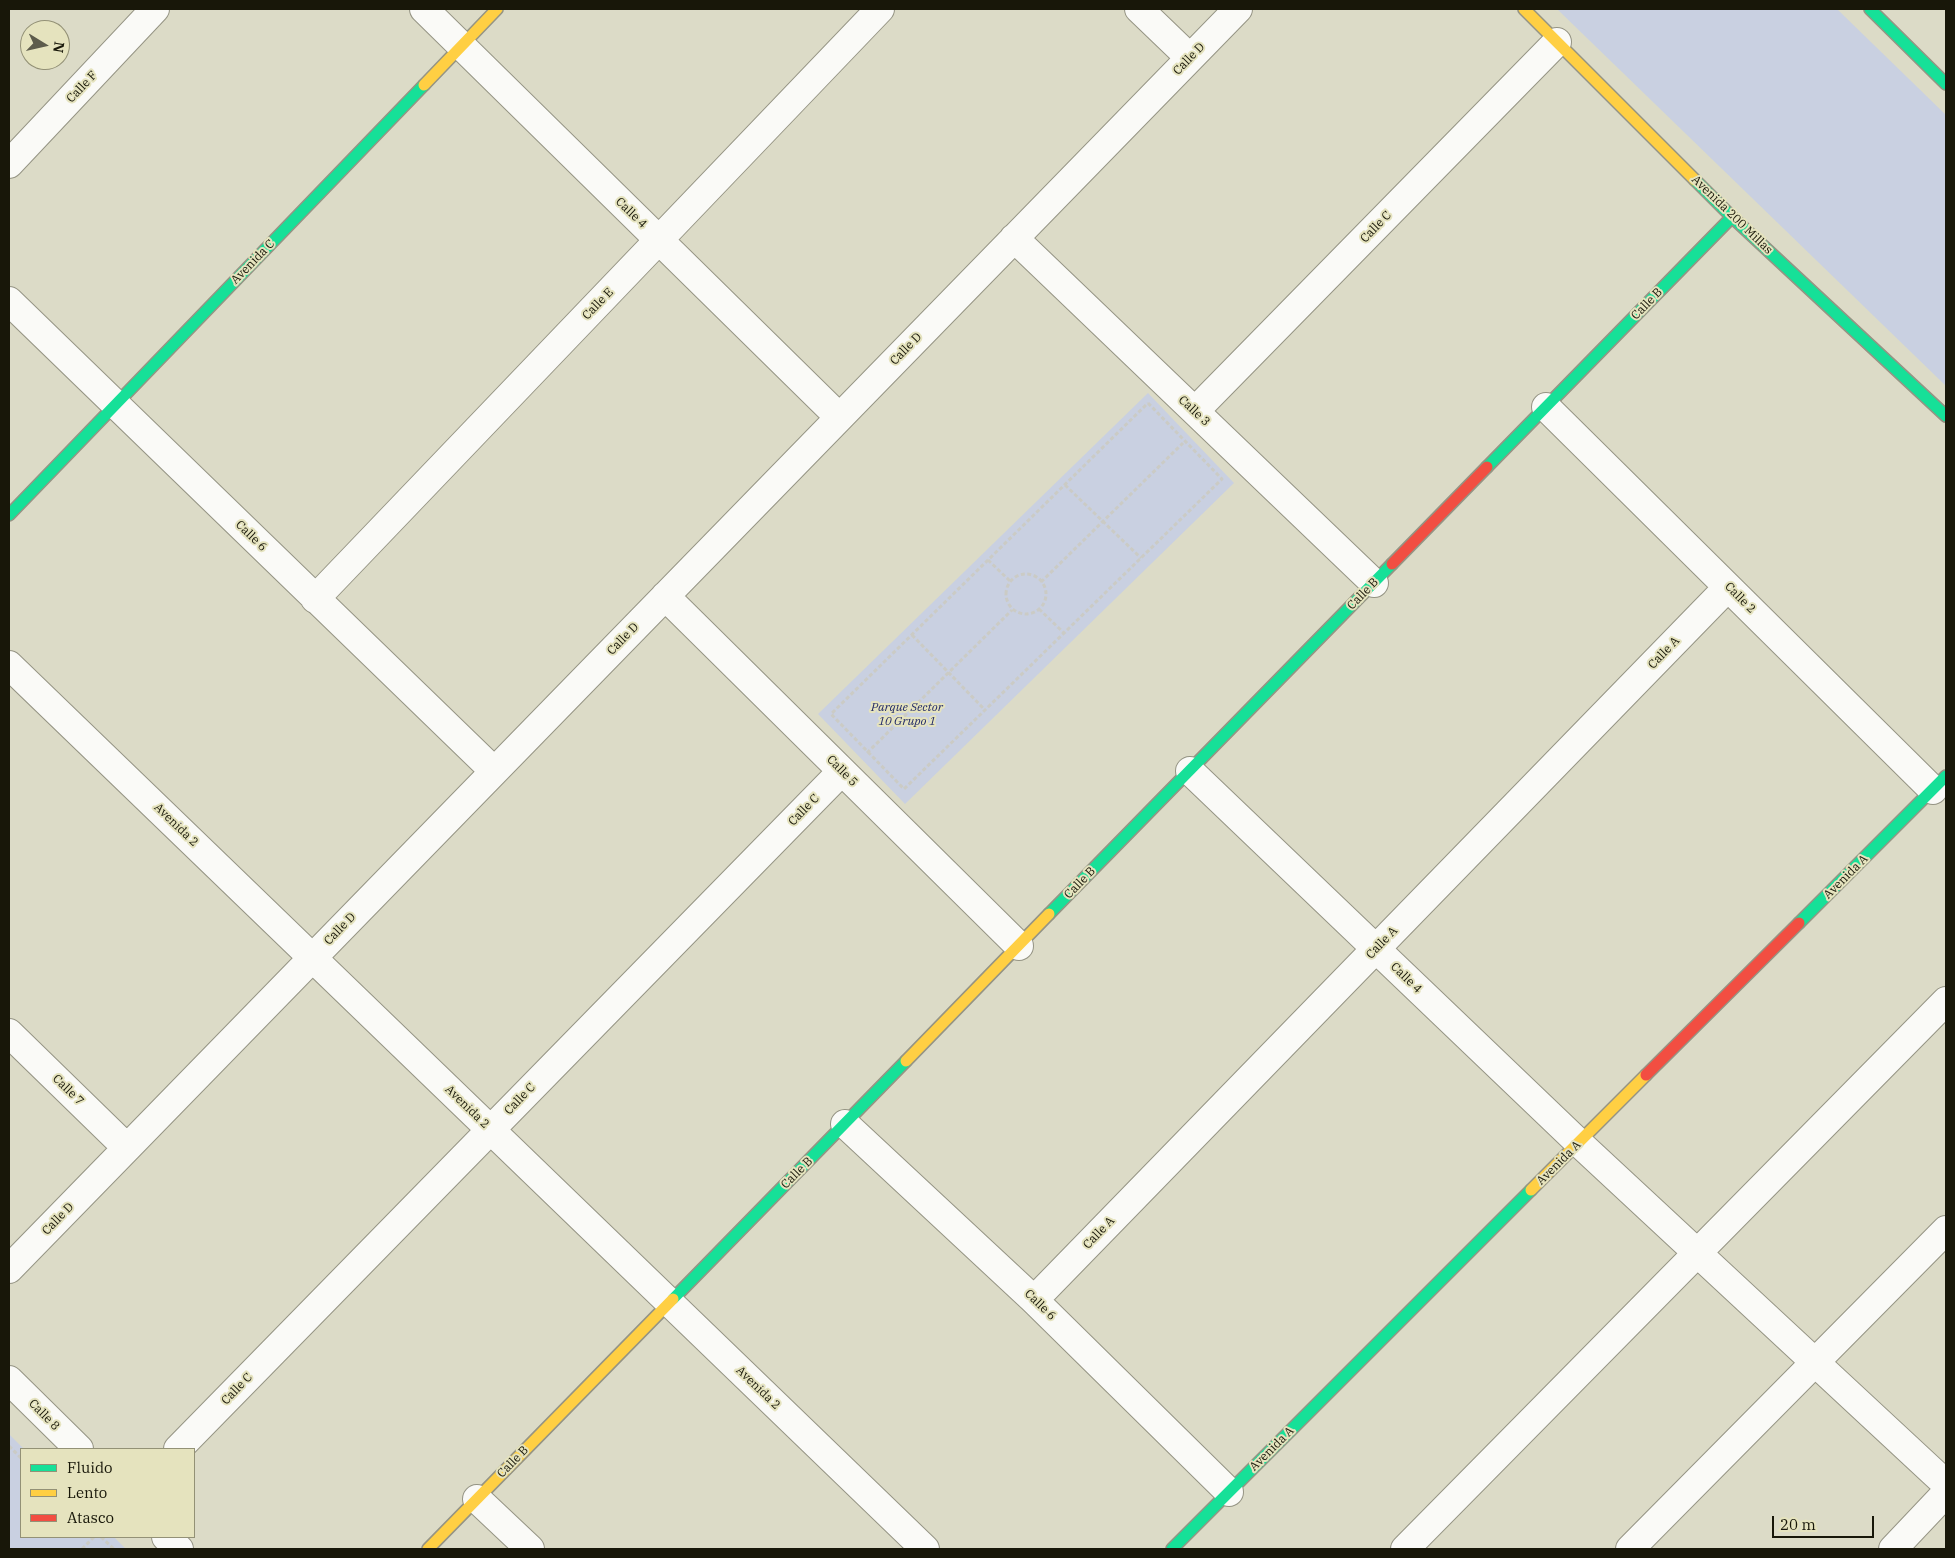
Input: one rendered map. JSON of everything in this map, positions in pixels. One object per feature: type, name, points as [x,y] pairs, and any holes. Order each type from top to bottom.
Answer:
[{"type":"street","name":"Calle F","points":[[9,164],[155,9]]},
{"type":"street","name":"Calle 4","points":[[424,9],[839,417]]},
{"type":"street","name":"Avenida C","points":[[9,515],[496,9]]},
{"type":"street","name":"Calle E","points":[[315,599],[880,9]]},
{"type":"street","points":[[1139,9],[1190,58]]},
{"type":"street","name":"Calle D","points":[[9,1269],[1238,9]]},
{"type":"street","name":"Avenida 200 Millas","points":[[1524,9],[1732,217],[1946,416]]},
{"type":"street","points":[[1870,9],[1946,84]]},
{"type":"street","name":"Calle C","points":[[1200,417],[1557,42]]},
{"type":"street","name":"Calle B","points":[[428,1549],[1732,217]]},
{"type":"street","name":"Calle 3","points":[[1014,238],[1374,582]]},
{"type":"street","name":"Calle 6","points":[[9,301],[114,405],[494,771]]},
{"type":"street","name":"Calle 2","points":[[1546,407],[1728,587],[1939,783]]},
{"type":"street","name":"Calle A","points":[[1034,1300],[1728,587]]},
{"type":"street","name":"Calle 5","points":[[665,596],[1019,946]]},
{"type":"street","name":"Avenida 2","points":[[9,664],[925,1549]]},
{"type":"street","name":"Calle 4","points":[[1190,771],[1579,1143],[1946,1484]]},
{"type":"street","name":"Calle C","points":[[179,1448],[844,772]]},
{"type":"street","name":"Avenida A","points":[[1172,1549],[1939,783]]},
{"type":"street","points":[[1405,1549],[1946,1001]]},
{"type":"street","name":"Calle 7","points":[[9,1033],[127,1148]]},
{"type":"street","name":"Calle 6","points":[[846,1124],[1034,1300],[1229,1492]]},
{"type":"street","points":[[1630,1549],[1946,1230]]},
{"type":"street","name":"Calle 8","points":[[9,1380],[77,1448]]},
{"type":"street","points":[[1893,1549],[1946,1493]]},
{"type":"street","points":[[477,1499],[530,1549]]},
{"type":"street","points":[[167,1538],[179,1549]]},
{"type":"path","points":[[1148,404],[1185,441],[1222,479],[904,789],[831,714],[1148,404]]},
{"type":"path","points":[[1042,582],[1185,441],[1200,417]]},
{"type":"path","points":[[1066,484],[1141,558]]},
{"type":"path","points":[[988,560],[1010,581]]},
{"type":"path","points":[[1033,575],[1042,582],[1046,588],[1046,597],[1040,609],[1028,615],[1018,614],[1012,610],[1006,600],[1005,591],[1015,576],[1033,575]]},
{"type":"path","points":[[1040,609],[1064,633]]},
{"type":"path","points":[[844,772],[868,752],[1012,610]]},
{"type":"path","points":[[912,635],[985,710]]},
{"type":"path","points":[[9,1446],[20,1457]]},
{"type":"path","points":[[82,1549],[93,1538]]},
{"type":"path","points":[[102,1538],[114,1549]]},
{"type":"green space","points":[[1557,9],[1837,9],[1946,115],[1946,386]]},
{"type":"green space","name":"Parque Sector 10 Grupo 1","points":[[1148,393],[1234,483],[905,804],[818,714]]},
{"type":"green space","points":[[9,1434],[23,1448],[20,1448],[20,1538],[115,1538],[126,1549],[9,1549]]},
{"type":"traffic: fast","points":[[1870,9],[1946,84]]},
{"type":"traffic: fast","points":[[9,515],[424,85]]},
{"type":"traffic: fast","points":[[1695,180],[1732,217],[1946,416]]},
{"type":"traffic: fast","points":[[1487,467],[1732,217]]},
{"type":"traffic: fast","points":[[1049,914],[1392,564]]},
{"type":"traffic: fast","points":[[1799,923],[1946,776]]},
{"type":"traffic: fast","points":[[673,1299],[906,1061]]},
{"type":"traffic: fast","points":[[1172,1549],[1531,1190]]},
{"type":"traffic: slow","points":[[424,85],[497,9]]},
{"type":"traffic: slow","points":[[1524,9],[1695,180]]},
{"type":"traffic: slow","points":[[906,1061],[1049,914]]},
{"type":"traffic: slow","points":[[1531,1190],[1646,1075]]},
{"type":"traffic: slow","points":[[428,1549],[673,1299]]},
{"type":"traffic: jam","points":[[1392,564],[1487,467]]},
{"type":"traffic: jam","points":[[1646,1075],[1799,923]]}]
